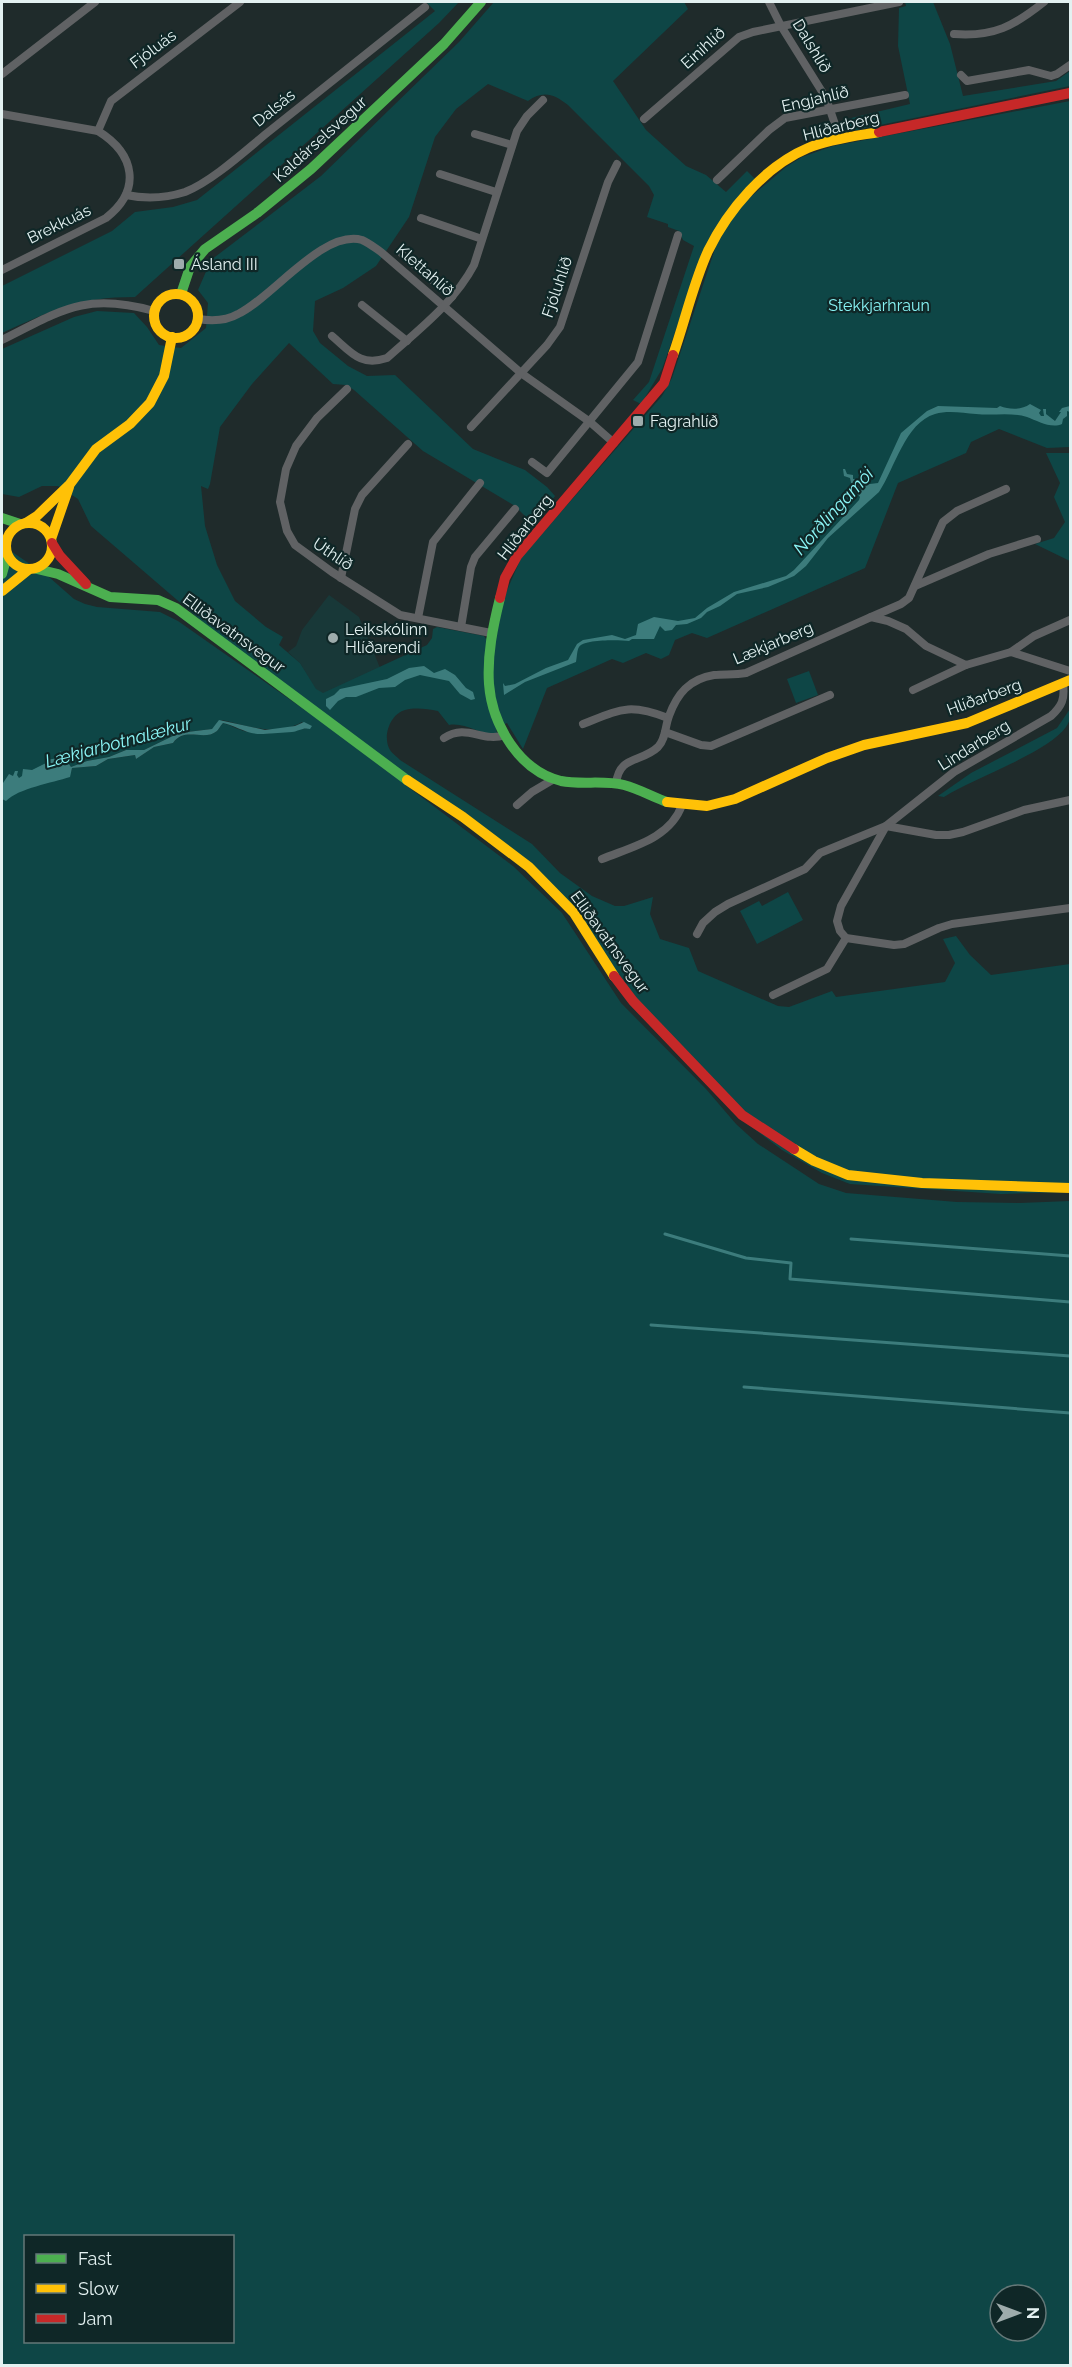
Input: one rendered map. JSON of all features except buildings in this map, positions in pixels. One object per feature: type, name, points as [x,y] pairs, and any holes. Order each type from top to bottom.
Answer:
[{"type":"main road","name":"Kaldárselsvegur","points":[[181,294],[190,267],[205,249],[266,206],[311,169],[444,44],[482,2]]},
{"type":"main road","name":"Hlíðarberg","points":[[1067,682],[967,723],[864,745],[826,758],[735,799],[707,806],[682,806],[668,803],[633,787],[616,784],[554,779],[520,757],[505,735],[493,703],[489,684],[491,633],[500,595],[517,556],[664,383],[708,252],[728,216],[761,180],[795,154],[840,140],[1071,93]]},
{"type":"main road","points":[[181,294],[194,304],[198,320],[189,334],[172,338],[157,328],[154,311],[164,297],[181,294]]},
{"type":"main road","points":[[32,569],[18,567],[7,556],[3,541],[9,533],[37,516],[70,484],[96,449],[130,424],[150,403],[164,376],[172,338]]},
{"type":"main road","points":[[2,591],[47,561],[52,549],[51,541],[70,484]]},
{"type":"main road","points":[[2,518],[40,526],[51,541]]},
{"type":"main road","name":"Elliðavatnsvegur","points":[[51,541],[60,556],[91,588]]},
{"type":"main road","points":[[2,574],[7,556]]},
{"type":"main road","name":"Elliðavatnsvegur","points":[[32,569],[58,574],[110,597],[158,600],[176,608],[397,772],[510,852],[529,867],[569,908],[606,965],[633,1001],[742,1115],[795,1150],[834,1171],[858,1176],[922,1183],[1071,1188]]},
{"type":"street","points":[[2,74],[95,2]]},
{"type":"street","name":"Fjóluás","points":[[98,131],[111,101],[240,2]]},
{"type":"street","name":"Dalshlíð","points":[[769,2],[826,98],[840,140]]},
{"type":"street","name":"Einihlíð","points":[[644,119],[731,41],[746,33],[899,2]]},
{"type":"street","points":[[954,33],[975,34],[1012,26],[1044,2]]},
{"type":"street","name":"Dalsás","points":[[126,195],[144,198],[166,196],[187,191],[198,185],[232,161],[425,7]]},
{"type":"street","points":[[961,75],[967,81],[1033,70],[1051,76],[1071,65]]},
{"type":"street","name":"Engjahlíð","points":[[717,180],[777,123],[796,115],[831,111],[905,95]]},
{"type":"street","points":[[332,336],[361,360],[368,362],[387,357],[444,306],[466,281],[474,265],[512,145],[527,116],[543,100]]},
{"type":"street","points":[[2,114],[98,131],[117,145],[126,159],[130,176],[126,195]]},
{"type":"street","points":[[476,134],[512,145]]},
{"type":"street","name":"Fjóluhlíð","points":[[471,427],[547,345],[560,327],[608,182],[617,164]]},
{"type":"street","points":[[440,174],[496,192]]},
{"type":"street","name":"Brekkuás","points":[[2,270],[99,222],[114,212],[126,195]]},
{"type":"street","points":[[422,218],[482,238]]},
{"type":"street","points":[[532,462],[547,473],[638,362],[678,235]]},
{"type":"street","name":"Klettahlíð","points":[[198,320],[219,320],[237,315],[252,306],[319,251],[333,243],[347,239],[362,240],[372,245],[521,373],[590,422],[614,443]]},
{"type":"street","points":[[402,254],[452,297]]},
{"type":"street","points":[[2,339],[60,311],[84,304],[109,302],[154,311]]},
{"type":"street","points":[[362,305],[406,341]]},
{"type":"street","name":"Úthlíð","points":[[347,389],[317,418],[296,446],[286,469],[280,502],[287,531],[295,545],[341,578],[400,615],[491,633]]},
{"type":"street","points":[[341,578],[355,509],[362,495],[408,444]]},
{"type":"street","points":[[418,618],[433,542],[480,483]]},
{"type":"street","name":"Lækjarberg","points":[[616,784],[617,773],[624,764],[657,748],[662,742],[668,718],[682,690],[712,675],[732,676],[746,673],[901,604],[909,597],[915,586],[944,522],[957,511],[1006,489]]},
{"type":"street","points":[[461,627],[471,567],[476,557],[515,509]]},
{"type":"street","name":"Lækjarberg","points":[[915,586],[990,554],[1037,538]]},
{"type":"street","points":[[871,617],[906,629],[926,646],[966,666]]},
{"type":"street","points":[[913,690],[966,666],[1011,652],[1034,636],[1071,620]]},
{"type":"street","points":[[1011,652],[1071,671]]},
{"type":"street","name":"Lindarberg","points":[[697,934],[703,923],[715,912],[805,869],[820,852],[886,826],[954,772],[1051,716],[1060,708],[1067,682]]},
{"type":"street","points":[[665,732],[701,745],[711,746],[830,695]]},
{"type":"street","points":[[583,724],[636,708],[668,718]]},
{"type":"street","points":[[444,738],[452,733],[464,731],[487,737],[505,735]]},
{"type":"street","points":[[517,805],[532,792],[554,779]]},
{"type":"street","points":[[886,826],[936,835],[949,835],[1024,810],[1071,800]]},
{"type":"street","points":[[602,859],[652,838],[665,830],[676,819],[682,806]]},
{"type":"street","name":"Lindarberg","points":[[846,938],[840,931],[837,921],[841,906],[886,826]]},
{"type":"street","points":[[773,995],[826,969],[846,938],[894,945],[904,944],[952,924],[1071,908]]},
{"type":"shaded area","points":[[1030,404],[1041,410],[1039,413],[1041,416],[1044,416],[1043,409],[1046,409],[1046,414],[1055,421],[1062,408],[1070,406],[1070,412],[1067,411],[1062,424],[1053,426],[1014,415],[945,412],[925,419],[908,436],[879,492],[828,538],[806,566],[794,576],[768,587],[737,594],[701,618],[687,624],[676,625],[672,630],[665,631],[660,626],[654,639],[582,644],[578,648],[576,662],[525,682],[504,695],[503,683],[505,686],[515,684],[568,660],[577,644],[583,640],[612,635],[625,639],[636,635],[638,624],[654,617],[678,621],[695,618],[734,592],[786,576],[859,500],[860,497],[852,487],[850,478],[844,476],[843,469],[847,474],[853,475],[853,479],[857,479],[860,484],[865,481],[870,484],[878,483],[901,433],[927,411],[938,406],[997,408],[1000,406],[1016,409]]},
{"type":"shaded area","name":"Leikskólinn Hlíðarendi","points":[[329,595],[359,617],[383,675],[324,694],[316,690],[300,663],[288,652],[296,646],[302,630]]},
{"type":"shaded area","points":[[424,666],[434,673],[445,669],[455,675],[466,688],[473,692],[475,699],[471,700],[460,694],[449,681],[420,675],[405,680],[395,687],[379,688],[356,697],[346,697],[338,701],[330,710],[326,706],[326,699],[340,689],[387,679],[409,668]]},
{"type":"shaded area","points":[[219,720],[265,730],[295,726],[304,722],[312,726],[310,729],[292,732],[257,734],[223,723],[212,734],[183,736],[173,743],[154,747],[136,759],[135,755],[108,759],[96,766],[72,768],[70,777],[27,789],[6,801],[2,799],[3,783],[9,774],[13,776],[15,771],[18,771],[19,778],[22,776],[23,769],[32,770],[46,763],[46,760],[59,758],[60,751],[71,767],[126,750],[144,750],[179,733],[212,729]]},
{"type":"green space","points":[[426,2],[459,2],[439,23],[135,297],[97,299],[66,306],[2,333],[2,286],[112,231],[135,212],[173,207],[197,200],[435,11]]},
{"type":"green space","name":"Stekkjarhraun","points":[[494,2],[684,2],[688,9],[613,81],[646,130],[686,166],[706,175],[726,192],[747,171],[755,179],[697,270],[662,369],[641,404],[633,400],[649,382],[694,246],[683,240],[679,231],[668,227],[668,224],[647,217],[654,195],[649,186],[568,105],[548,95],[539,95],[528,101],[488,84],[456,109],[435,137],[409,217],[376,266],[343,288],[315,301],[313,331],[320,343],[348,366],[367,376],[395,375],[473,449],[525,470],[555,496],[527,535],[526,517],[515,506],[423,451],[354,390],[346,385],[333,384],[289,343],[252,384],[220,427],[210,484],[208,489],[201,486],[205,526],[217,565],[235,601],[266,627],[283,637],[279,645],[300,663],[316,689],[323,693],[427,645],[432,638],[433,629],[437,627],[484,636],[486,639],[521,558],[662,396],[672,378],[716,246],[733,216],[747,200],[786,167],[802,157],[833,146],[1070,101],[1070,447],[1047,448],[999,429],[971,442],[966,453],[898,483],[865,568],[707,638],[692,633],[675,640],[669,655],[661,659],[646,653],[623,663],[612,659],[547,688],[523,749],[507,723],[496,728],[497,733],[492,734],[463,726],[449,725],[438,711],[422,709],[405,710],[395,716],[389,727],[387,739],[390,750],[400,760],[532,844],[560,873],[592,896],[615,906],[624,906],[653,897],[650,914],[660,939],[689,948],[698,971],[778,1006],[789,1007],[832,991],[836,997],[945,982],[955,963],[943,939],[956,936],[970,955],[991,975],[1070,964],[1070,1192],[1001,1194],[850,1184],[822,1173],[782,1150],[749,1125],[643,1012],[553,890],[212,630],[91,526],[78,499],[58,486],[42,486],[19,497],[2,494],[2,349],[74,317],[97,311],[134,313],[159,345],[181,348],[206,328],[208,303],[198,290],[211,260],[321,176],[459,42]]},
{"type":"green space","points":[[905,2],[933,2],[950,44],[963,96],[1056,81],[1070,71],[1070,86],[846,132],[843,120],[910,104],[898,46],[899,8],[906,6]]},
{"type":"green space","points":[[1046,453],[1070,453],[1070,561],[1035,544],[1054,538],[1065,522],[1054,497],[1060,483]]},
{"type":"green space","points":[[2,545],[49,577],[74,599],[85,604],[160,612],[178,621],[322,722],[513,866],[562,913],[621,1003],[706,1089],[736,1124],[758,1144],[819,1184],[846,1193],[957,1202],[1070,1201],[1070,2365],[2,2365]],"holes":[[[222,720],[262,729],[282,729],[302,722],[307,728],[256,733],[223,723],[212,734],[184,736],[173,743],[154,747],[136,759],[135,755],[108,759],[96,766],[72,768],[71,772],[67,763],[71,767],[126,750],[144,750],[179,733],[212,729]]]},
{"type":"green space","points":[[809,671],[818,695],[796,703],[787,679]]},
{"type":"green space","points":[[1070,709],[1068,723],[1057,737],[1027,756],[944,797],[938,796],[971,773],[1057,728]]},
{"type":"green space","points":[[788,892],[803,920],[757,944],[740,911],[759,901],[762,906]]},
{"type":"waterway","points":[[665,1234],[746,1258],[791,1263],[790,1279],[1070,1302]]},
{"type":"waterway","points":[[851,1239],[1070,1256]]},
{"type":"waterway","points":[[651,1325],[1070,1356]]},
{"type":"waterway","points":[[744,1387],[1070,1413]]},
{"type":"traffic: fast","points":[[181,294],[190,267],[205,249],[257,213],[311,169],[444,44],[481,2]]},
{"type":"traffic: fast","points":[[2,518],[20,524]]},
{"type":"traffic: fast","points":[[2,574],[7,556]]},
{"type":"traffic: fast","points":[[37,569],[58,574],[110,597],[158,600],[176,608],[407,780]]},
{"type":"traffic: fast","points":[[500,598],[491,641],[489,684],[496,715],[510,744],[532,767],[546,776],[576,783],[624,785],[667,802]]},
{"type":"traffic: slow","points":[[673,355],[708,251],[726,220],[749,191],[777,166],[808,148],[834,140],[879,132]]},
{"type":"traffic: slow","points":[[176,294],[192,300],[198,316],[192,332],[176,338],[160,332],[154,316],[160,300],[176,294]]},
{"type":"traffic: slow","points":[[26,523],[37,516],[70,484],[96,449],[130,424],[150,403],[164,376],[172,337]]},
{"type":"traffic: slow","points":[[51,539],[69,487]]},
{"type":"traffic: slow","points":[[34,523],[46,529],[51,537],[52,546],[51,555],[46,563],[38,568],[24,569],[12,563],[7,555],[6,541],[12,529],[20,524],[34,523]]},
{"type":"traffic: slow","points":[[2,591],[28,570]]},
{"type":"traffic: slow","points":[[667,802],[707,806],[735,799],[827,758],[864,745],[967,723],[1070,680]]},
{"type":"traffic: slow","points":[[407,780],[463,817],[529,867],[574,913],[614,976]]},
{"type":"traffic: slow","points":[[794,1149],[814,1161],[848,1175],[922,1183],[1070,1188]]},
{"type":"traffic: jam","points":[[879,132],[1070,93]]},
{"type":"traffic: jam","points":[[500,598],[505,578],[517,556],[664,383],[673,355]]},
{"type":"traffic: jam","points":[[52,543],[60,556],[86,584]]},
{"type":"traffic: jam","points":[[614,976],[633,1001],[742,1115],[794,1149]]},
{"type":"place","name":"Ásland III","points":[[179,264]]},
{"type":"place","name":"Fagrahlíð","points":[[638,421]]},
{"type":"place","name":"Leikskólinn Hlíðarendi","points":[[333,638]]},
{"type":"water label","name":"Norðlingamói","points":[[833,511]]},
{"type":"water label","name":"Lækjarbotnalækur","points":[[118,742]]}]
